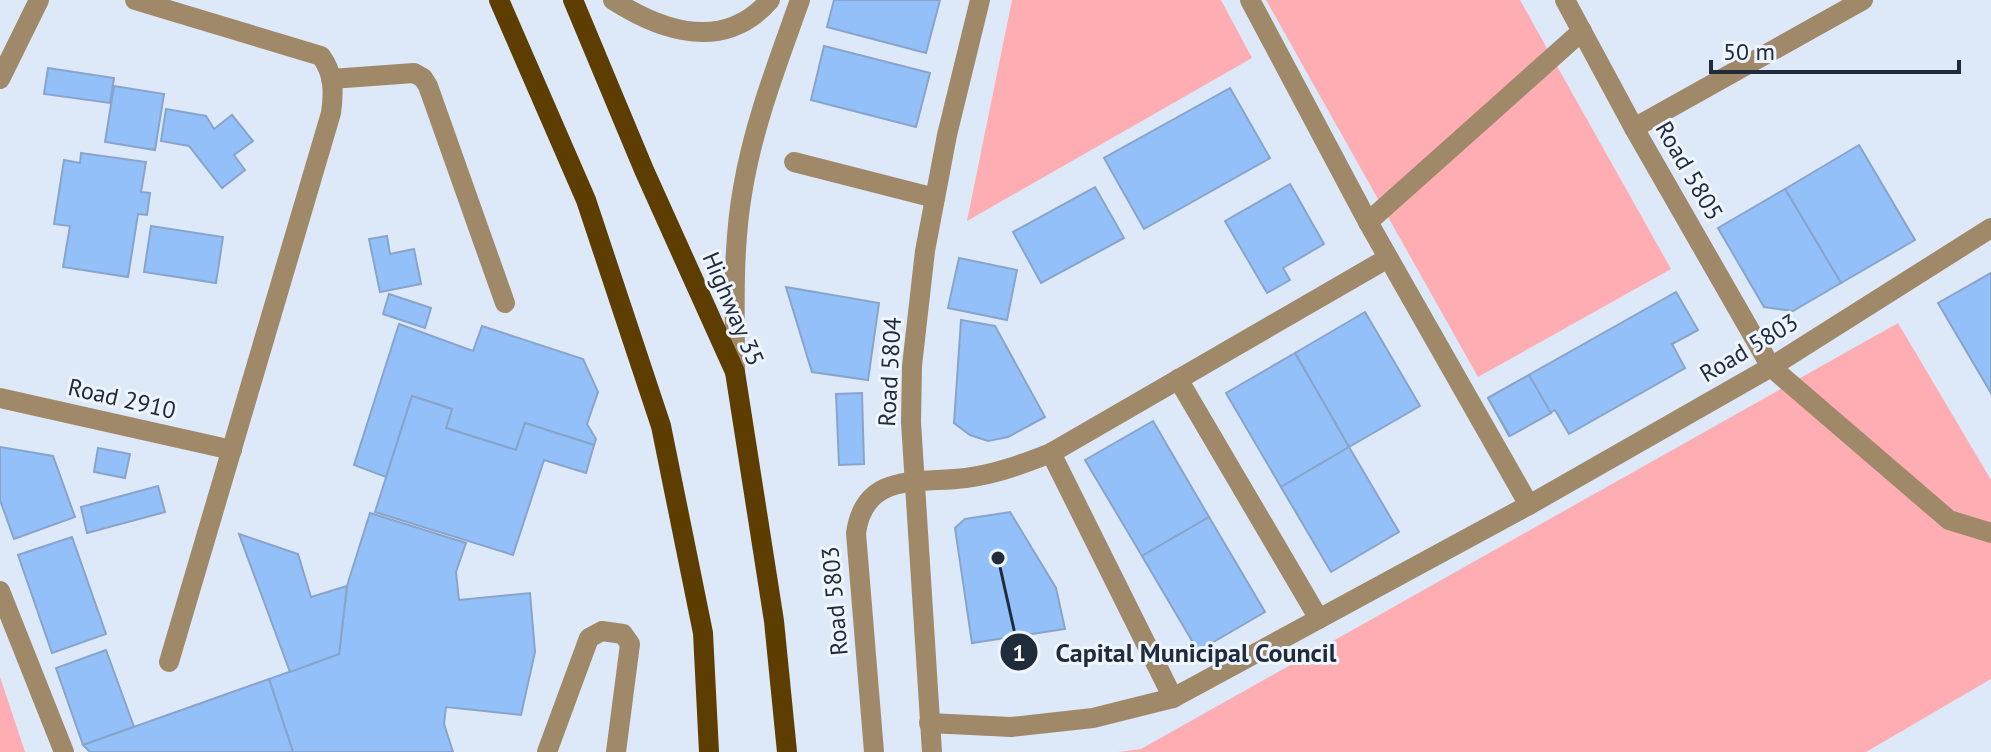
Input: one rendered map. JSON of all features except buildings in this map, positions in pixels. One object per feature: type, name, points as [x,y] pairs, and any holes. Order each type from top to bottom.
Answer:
[{"type":"main road","points":[[499,0],[586,200],[661,426],[703,633],[709,752]]},
{"type":"main road","name":"Highway 35","points":[[573,0],[644,170],[735,372],[774,621],[788,749]]},
{"type":"street","points":[[0,79],[39,0]]},
{"type":"street","points":[[135,0],[321,56],[329,67],[331,79],[331,113],[169,662]]},
{"type":"street","points":[[613,0],[662,27],[696,33],[728,28],[759,13],[770,0]]},
{"type":"street","points":[[735,372],[735,258],[743,189],[758,120],[800,0]]},
{"type":"street","name":"Road 5804","points":[[932,752],[911,422],[912,366],[925,251],[947,135],[980,0]]},
{"type":"street","points":[[1250,0],[1368,222],[1529,505]]},
{"type":"street","name":"Road 5805","points":[[1565,0],[1634,128],[1771,367],[1949,520],[1991,533]]},
{"type":"street","points":[[1634,128],[1863,0]]},
{"type":"street","points":[[1368,222],[1582,31]]},
{"type":"street","points":[[331,79],[414,73],[423,78],[505,303]]},
{"type":"street","points":[[794,162],[935,198]]},
{"type":"street","name":"Road 5803","points":[[929,723],[1011,727],[1093,718],[1173,698],[1529,505],[1771,367],[1991,228]]},
{"type":"street","name":"Road 5803","points":[[874,752],[856,533],[859,513],[871,496],[889,487],[915,481],[966,478],[1009,469],[1051,453],[1388,258]]},
{"type":"street","points":[[1178,379],[1319,619]]},
{"type":"street","name":"Road 2910","points":[[0,398],[232,450]]},
{"type":"street","points":[[1051,453],[1173,698]]},
{"type":"street","points":[[0,591],[64,752]]},
{"type":"street","points":[[547,752],[589,638],[602,631],[623,634],[630,644],[616,752]]},
{"type":"shaded area","points":[[1012,0],[1221,0],[1252,58],[967,221]]},
{"type":"shaded area","points":[[1266,0],[1520,0],[1671,269],[1478,377]]},
{"type":"shaded area","points":[[1898,323],[1991,480],[1991,679],[1866,752],[1118,752],[1141,749]]},
{"type":"shaded area","points":[[0,677],[25,752],[0,752]]},
{"type":"place","name":"Capital Municipal Council","points":[[998,558]]}]
